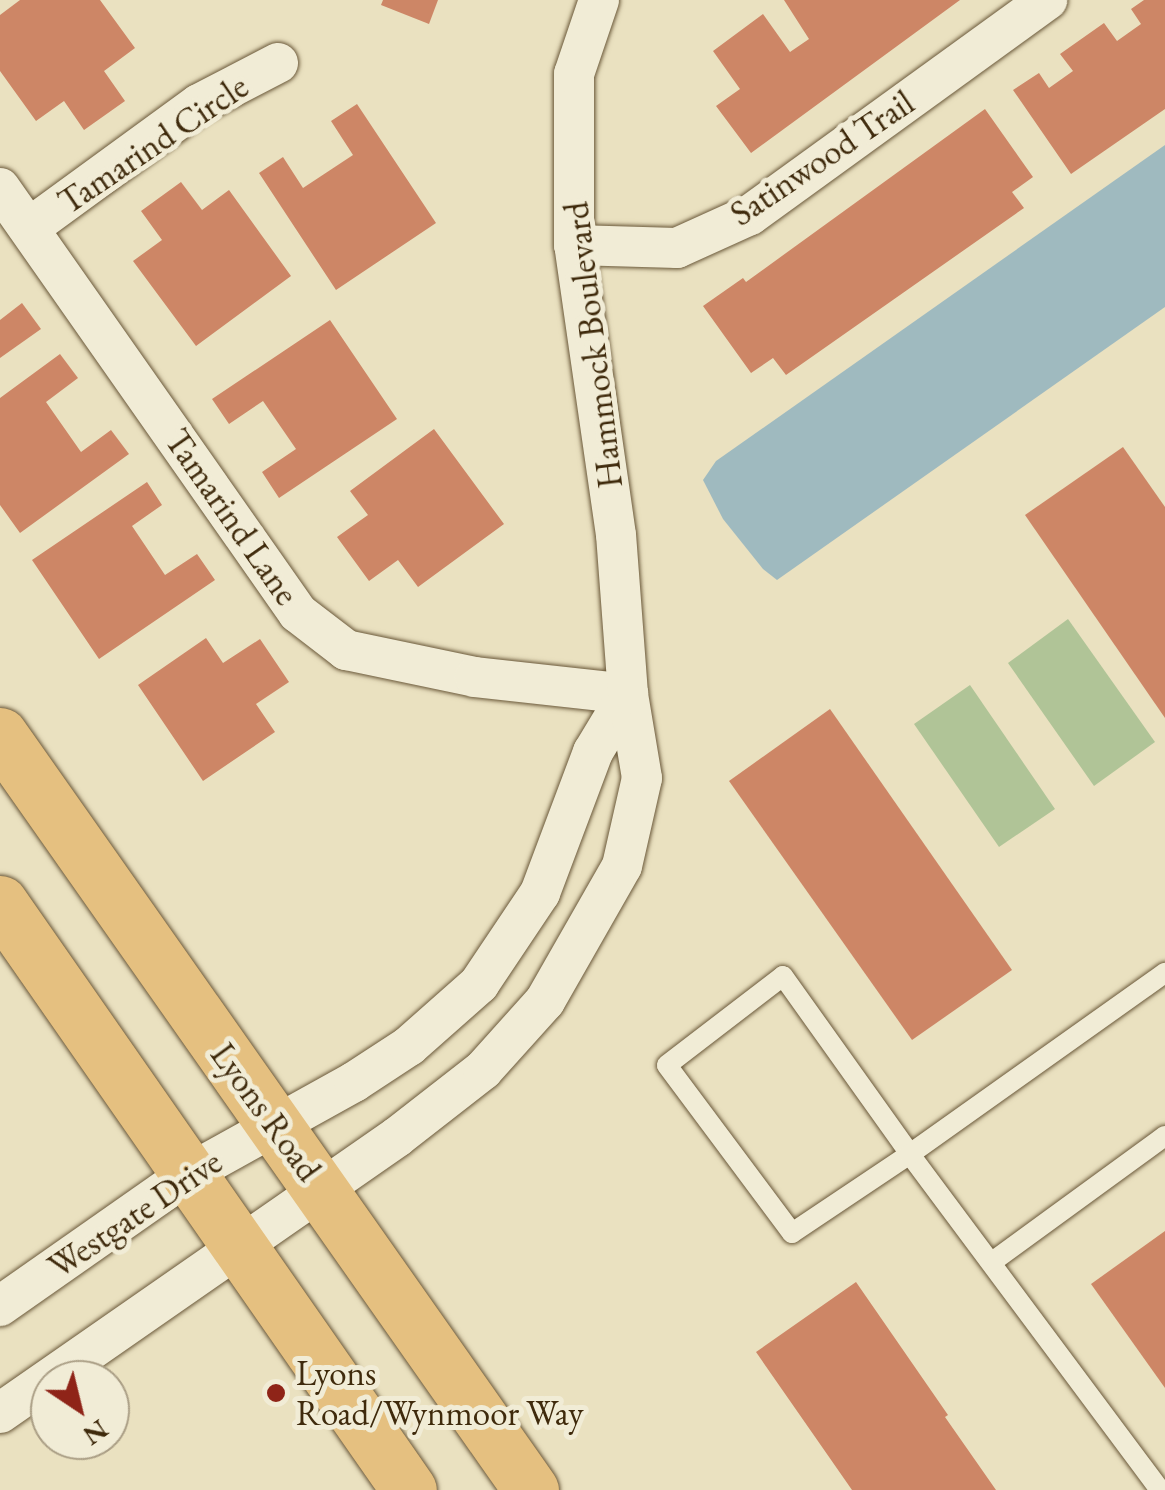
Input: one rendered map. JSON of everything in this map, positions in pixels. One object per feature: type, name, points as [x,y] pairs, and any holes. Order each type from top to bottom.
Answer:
[{"type":"main road","name":"Lyons Road","points":[[0,735],[530,1490]]},
{"type":"main road","points":[[0,902],[409,1490]]},
{"type":"street","name":"Hammock Boulevard","points":[[320,1187],[397,1137],[483,1070],[545,1001],[622,866],[642,778],[628,694],[616,536],[574,245],[574,74],[599,0]]},
{"type":"street","name":"Satinwood Trail","points":[[574,245],[676,248],[750,214],[1047,0]]},
{"type":"street","name":"Tamarind Circle","points":[[29,228],[199,104],[278,63]]},
{"type":"street","name":"Tamarind Lane","points":[[0,188],[298,613],[346,650],[476,677],[628,694]]},
{"type":"street","points":[[274,1127],[409,1046],[479,984],[540,893],[593,752],[628,694]]},
{"type":"street","name":"Westgate Drive","points":[[0,1306],[190,1173],[274,1127]]},
{"type":"street","points":[[0,1413],[320,1187]]},
{"type":"lane","points":[[1160,1490],[910,1154],[783,976],[667,1066],[792,1233],[910,1154],[1165,973]]},
{"type":"lane","points":[[992,1262],[1165,1136]]},
{"type":"green space","points":[[1068,619],[1155,742],[1094,786],[1008,663]]},
{"type":"green space","points":[[970,685],[1055,809],[999,847],[914,724]]},
{"type":"water","points":[[1165,145],[1165,307],[777,580],[763,569],[723,519],[703,480],[716,461]]},
{"type":"building","points":[[20,0],[100,0],[135,48],[104,71],[125,101],[84,130],[64,101],[36,121],[0,71],[0,15]]},
{"type":"building","points":[[383,0],[438,0],[429,24],[381,5]]},
{"type":"building","points":[[784,0],[960,0],[751,153],[716,106],[740,89],[713,51],[763,14],[790,52],[809,39]]},
{"type":"building","points":[[1144,0],[1165,0],[1165,109],[1071,174],[1013,90],[1039,73],[1049,88],[1073,71],[1060,54],[1104,23],[1117,41],[1141,24],[1131,9]]},
{"type":"building","points":[[357,104],[436,223],[336,290],[259,173],[283,157],[303,188],[353,155],[331,121]]},
{"type":"building","points":[[985,109],[1033,177],[1012,192],[1024,208],[786,375],[773,358],[751,373],[703,306],[743,278],[746,282]]},
{"type":"building","points":[[181,182],[202,210],[229,190],[291,276],[196,346],[133,261],[162,240],[141,211]]},
{"type":"building","points":[[22,303],[41,329],[0,358],[0,320]]},
{"type":"building","points":[[330,320],[397,419],[279,498],[262,472],[296,449],[263,401],[229,424],[212,399]]},
{"type":"building","points":[[60,354],[78,378],[46,402],[81,452],[111,430],[129,454],[20,533],[0,505],[0,398]]},
{"type":"building","points":[[434,429],[504,524],[418,587],[398,560],[369,581],[337,537],[368,515],[350,491]]},
{"type":"building","points":[[1123,447],[1165,507],[1165,718],[1025,515]]},
{"type":"building","points":[[147,482],[162,505],[132,526],[165,575],[197,554],[215,580],[99,659],[32,560]]},
{"type":"building","points":[[206,638],[223,663],[260,639],[289,682],[256,704],[275,732],[203,781],[138,685]]},
{"type":"building","points":[[830,709],[1012,970],[912,1040],[729,781]]},
{"type":"building","points":[[1165,1231],[1165,1388],[1091,1284]]},
{"type":"building","points":[[856,1282],[996,1490],[852,1490],[756,1352]]},
{"type":"place","name":"Lyons Road/Wynmoor Way","points":[[276,1393]]}]
